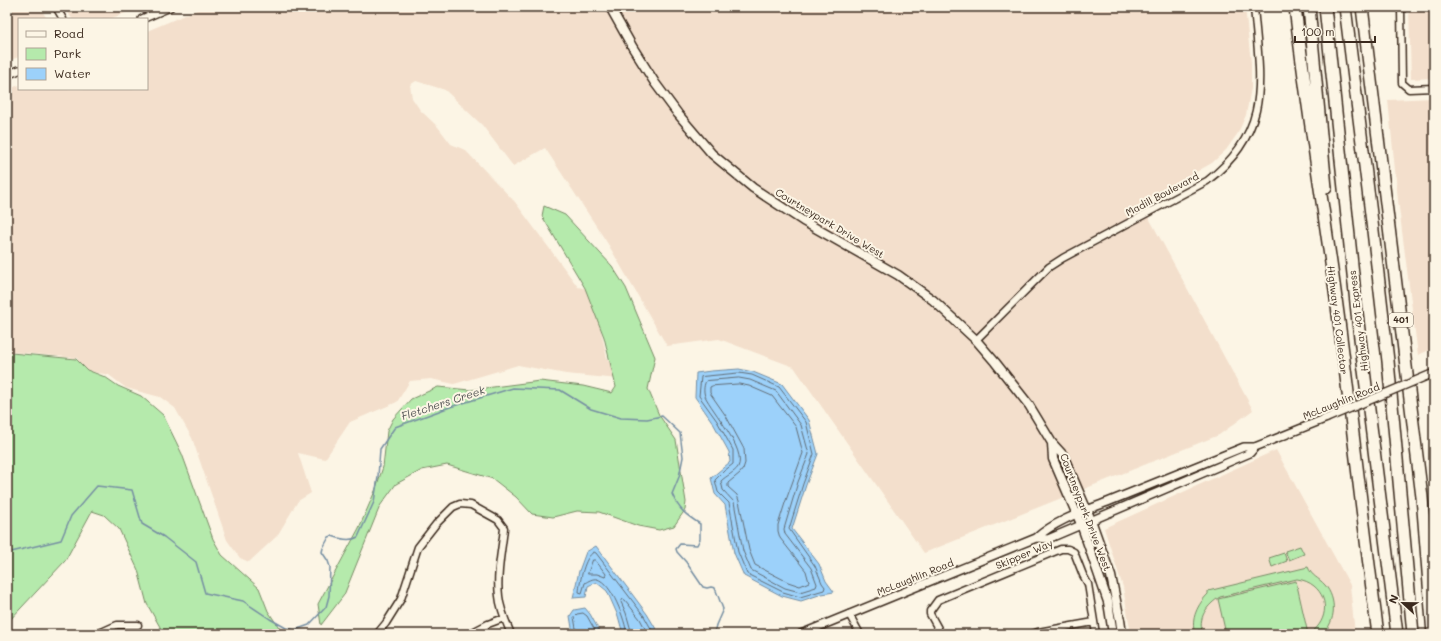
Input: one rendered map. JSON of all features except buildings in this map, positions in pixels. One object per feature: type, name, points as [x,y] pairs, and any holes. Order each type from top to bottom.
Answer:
[{"type":"highway","name":"Highway 401 Collector","points":[[1295,7],[1302,72],[1334,284],[1365,541],[1378,634]]},
{"type":"highway","points":[[1309,7],[1325,169],[1334,284]]},
{"type":"highway","name":"Highway 401 Express","points":[[1325,7],[1358,322],[1396,634]]},
{"type":"highway","name":"401","points":[[1345,7],[1387,354],[1413,634]]},
{"type":"highway","name":"401","points":[[1362,7],[1422,497],[1433,634]]},
{"type":"highway","points":[[1422,497],[1434,575]]},
{"type":"main road","name":"Courtneypark Drive West","points":[[610,7],[655,83],[678,114],[712,154],[753,188],[803,221],[898,274],[932,300],[976,340],[995,362],[1029,405],[1052,443],[1063,455],[1091,520],[1111,576],[1122,634]]},
{"type":"main road","name":"Courtneypark Drive West","points":[[1052,443],[1053,459],[1081,524],[1108,602],[1113,634]]},
{"type":"street","points":[[56,7],[62,18]]},
{"type":"street","points":[[144,18],[170,7]]},
{"type":"street","name":"Madill Boulevard","points":[[976,340],[1049,267],[1063,258],[1207,181],[1230,161],[1245,140],[1258,103],[1260,77],[1254,7]]},
{"type":"street","points":[[1401,7],[1402,83],[1409,89],[1434,88]]},
{"type":"street","points":[[7,75],[18,70]]},
{"type":"street","name":"McLaughlin Road","points":[[801,634],[1036,538],[1045,530],[1077,514],[1244,447],[1255,447],[1434,373]]},
{"type":"street","name":"McLaughlin Road","points":[[1036,538],[1048,539],[1250,453],[1255,447]]},
{"type":"street","points":[[377,634],[386,623],[401,599],[418,548],[436,524],[453,507],[460,504],[471,505],[498,520],[504,528],[499,574],[499,596],[504,618],[511,634]]},
{"type":"street","name":"Skipper Way","points":[[940,634],[930,614],[930,611],[938,600],[1061,549],[1068,549],[1074,552],[1088,584],[1096,634]]},
{"type":"street","points":[[849,614],[860,634]]},
{"type":"street","points":[[469,634],[504,618]]},
{"type":"street","points":[[1033,634],[1094,622]]},
{"type":"street","points":[[97,634],[117,625],[138,625]]},
{"type":"shaded area","points":[[7,7],[40,7],[46,18],[18,18],[18,57],[7,61]]},
{"type":"shaded area","points":[[65,7],[140,7],[112,18],[71,18]]},
{"type":"shaded area","points":[[204,7],[1245,7],[1251,63],[1251,88],[1246,115],[1238,133],[1226,150],[1212,163],[1141,203],[1253,410],[1219,435],[924,553],[794,367],[719,339],[667,346],[608,244],[545,148],[513,166],[482,125],[445,90],[416,81],[410,85],[412,98],[420,110],[438,127],[451,144],[465,150],[515,202],[578,287],[592,290],[607,358],[619,379],[566,374],[518,365],[454,384],[431,379],[410,381],[397,402],[350,422],[325,459],[298,453],[311,493],[298,501],[277,536],[249,562],[240,558],[227,540],[192,438],[175,408],[160,397],[126,388],[109,375],[83,370],[77,358],[12,352],[7,355],[7,90],[18,85],[18,90],[148,90],[148,31]]},
{"type":"shaded area","points":[[1409,7],[1434,7],[1434,78],[1411,79]]},
{"type":"shaded area","points":[[1434,98],[1434,348],[1418,355],[1398,200],[1388,100]]},
{"type":"shaded area","points":[[1276,450],[1350,585],[1355,634],[1131,634],[1123,587],[1104,528]]},
{"type":"green space","points":[[544,206],[565,215],[612,266],[626,288],[655,357],[648,389],[659,415],[676,440],[686,502],[685,510],[674,526],[659,530],[638,526],[599,512],[577,511],[553,517],[532,514],[516,497],[493,479],[447,465],[422,470],[396,484],[380,506],[344,595],[321,625],[318,604],[359,528],[375,491],[383,467],[387,431],[393,419],[411,399],[438,387],[470,390],[540,381],[583,386],[612,393],[616,387],[604,337],[585,288],[542,216]]},
{"type":"green space","points":[[11,353],[76,359],[87,370],[105,377],[118,386],[141,396],[163,415],[182,454],[213,539],[222,555],[259,588],[268,611],[280,629],[281,634],[164,634],[147,604],[138,570],[119,529],[104,515],[92,511],[65,561],[7,623],[7,356]]},
{"type":"green space","points":[[1300,546],[1304,554],[1289,560],[1285,551]]},
{"type":"green space","points":[[1284,553],[1287,561],[1272,567],[1269,558]]},
{"type":"green space","points":[[1308,567],[1311,573],[1325,585],[1332,597],[1333,616],[1323,634],[1309,634],[1315,630],[1323,618],[1323,598],[1314,586],[1306,581],[1297,579],[1220,597],[1215,600],[1204,612],[1201,623],[1203,634],[1195,634],[1194,617],[1201,602],[1208,594],[1208,591]]},
{"type":"green space","points":[[1296,581],[1308,634],[1226,634],[1218,599]]},
{"type":"water","points":[[739,369],[753,372],[782,384],[809,420],[818,454],[792,529],[819,564],[826,581],[834,592],[822,594],[801,601],[782,596],[744,576],[734,553],[725,505],[715,494],[711,478],[730,462],[729,452],[713,423],[695,397],[696,373]]},
{"type":"water","points":[[596,546],[647,614],[659,634],[623,634],[618,616],[607,591],[596,582],[588,586],[586,597],[573,598],[579,571],[586,552]]},
{"type":"water","points":[[585,608],[601,634],[573,634],[570,616],[574,610]]},
{"type":"waterway","name":"Fletchers Creek","points":[[7,553],[61,540],[71,516],[97,486],[132,490],[142,524],[164,537],[196,562],[205,593],[243,601],[286,628],[295,630],[309,625],[326,607],[329,596],[330,567],[322,552],[323,548],[329,537],[332,536],[348,540],[358,537],[374,502],[380,449],[395,427],[450,407],[513,388],[560,390],[591,409],[621,418],[647,419],[662,416],[680,433],[683,457],[679,477],[672,494],[683,512],[700,524],[700,539],[697,545],[680,544],[676,549],[703,587],[715,588],[723,609],[714,634]]}]
